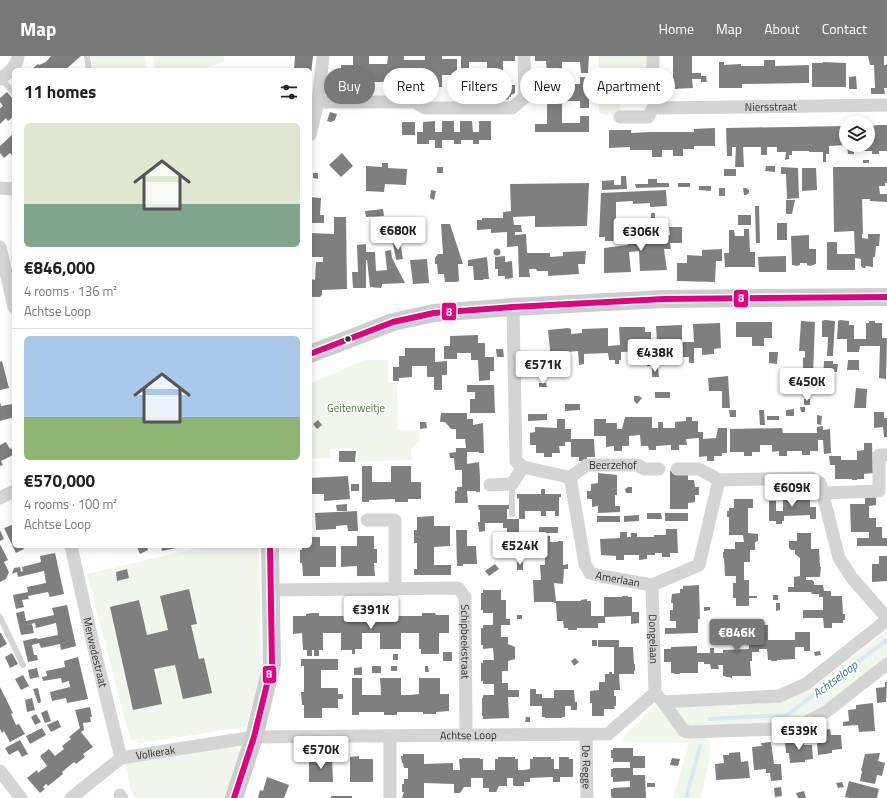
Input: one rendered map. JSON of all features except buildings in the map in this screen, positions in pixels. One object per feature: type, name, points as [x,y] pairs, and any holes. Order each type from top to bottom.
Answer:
[{"type":"street","points":[[13,68],[18,56]]},
{"type":"street","points":[[312,127],[318,102],[323,56]]},
{"type":"street","points":[[318,102],[415,102],[425,108],[512,108],[525,97],[524,56]]},
{"type":"street","points":[[620,117],[648,117],[655,105],[653,100],[653,56]]},
{"type":"street","points":[[0,79],[12,69]]},
{"type":"street","name":"Niersstraat","points":[[655,105],[660,108],[887,105]]},
{"type":"street","points":[[0,188],[12,189]]},
{"type":"street","points":[[0,247],[4,279],[12,301]]},
{"type":"street","points":[[312,353],[393,322],[434,313],[664,299],[887,297]]},
{"type":"street","points":[[513,307],[516,461],[523,467],[569,478]]},
{"type":"street","points":[[823,493],[879,491],[879,455],[887,455]]},
{"type":"street","name":"Beerzehof","points":[[569,478],[587,465],[638,465],[644,469],[659,469]]},
{"type":"street","points":[[490,485],[512,484],[523,467]]},
{"type":"street","points":[[659,697],[779,696],[806,684],[887,619],[852,578],[838,558],[820,483],[811,478],[719,480],[699,469],[677,469]]},
{"type":"street","name":"Amerlaan","points":[[569,478],[571,482],[584,564],[590,573],[652,585],[699,566],[719,480]]},
{"type":"street","points":[[0,498],[12,492]]},
{"type":"street","points":[[367,520],[395,520],[395,589]]},
{"type":"street","name":"Merwedestraat","points":[[71,548],[121,758]]},
{"type":"street","points":[[234,798],[254,737],[272,664],[270,548]]},
{"type":"street","name":"Dongelaan","points":[[652,585],[659,697]]},
{"type":"street","name":"Schipbeekstraat","points":[[271,590],[458,588],[465,597],[466,735]]},
{"type":"street","points":[[659,697],[684,731],[781,729],[803,724],[826,712],[887,664]]},
{"type":"street","name":"Achtse Loop","points":[[254,737],[390,737],[466,735],[586,736],[608,734],[659,697]]},
{"type":"street","name":"De Regge","points":[[586,736],[587,798]]},
{"type":"street","name":"Volkerak","points":[[71,798],[121,758],[254,737]]},
{"type":"street","points":[[390,737],[390,798]]},
{"type":"street","points":[[0,771],[21,798]]},
{"type":"lane","points":[[87,56],[89,68]]},
{"type":"lane","points":[[0,79],[12,91]]},
{"type":"lane","points":[[512,484],[512,514]]},
{"type":"lane","points":[[0,617],[23,665]]},
{"type":"green space","points":[[91,56],[145,56],[147,68],[93,68]]},
{"type":"green space","points":[[153,56],[224,56],[224,61],[206,68],[155,68]]},
{"type":"green space","points":[[599,56],[648,56],[648,68],[599,68]]},
{"type":"green space","points":[[599,104],[620,104],[620,115],[605,115],[599,112]]},
{"type":"green space","name":"Geitenweitje","points":[[364,360],[388,360],[388,382],[397,383],[398,430],[419,430],[420,441],[411,449],[412,460],[359,462],[358,448],[330,449],[330,458],[312,459],[312,383]]},
{"type":"green space","points":[[197,548],[259,548],[261,673],[246,727],[140,743],[130,739],[87,574]]},
{"type":"green space","points":[[887,630],[887,659],[823,708],[800,719],[779,725],[689,729],[672,708],[780,702],[811,689]]},
{"type":"green space","points":[[656,705],[682,735],[710,737],[710,757],[701,798],[673,798],[689,743],[623,742],[624,736]]},
{"type":"green space","points":[[233,746],[240,751],[225,798],[136,798],[130,789],[126,765],[127,762]]},
{"type":"waterway","name":"Achtseloop","points":[[710,719],[787,715],[887,640]]},
{"type":"waterway","name":"Achtseloop","points":[[686,798],[700,746]]},
{"type":"transit line","name":"8","points":[[312,353],[393,322],[434,313],[664,299],[887,297]]},
{"type":"transit line","name":"8","points":[[234,798],[254,737],[272,664],[270,548]]}]
